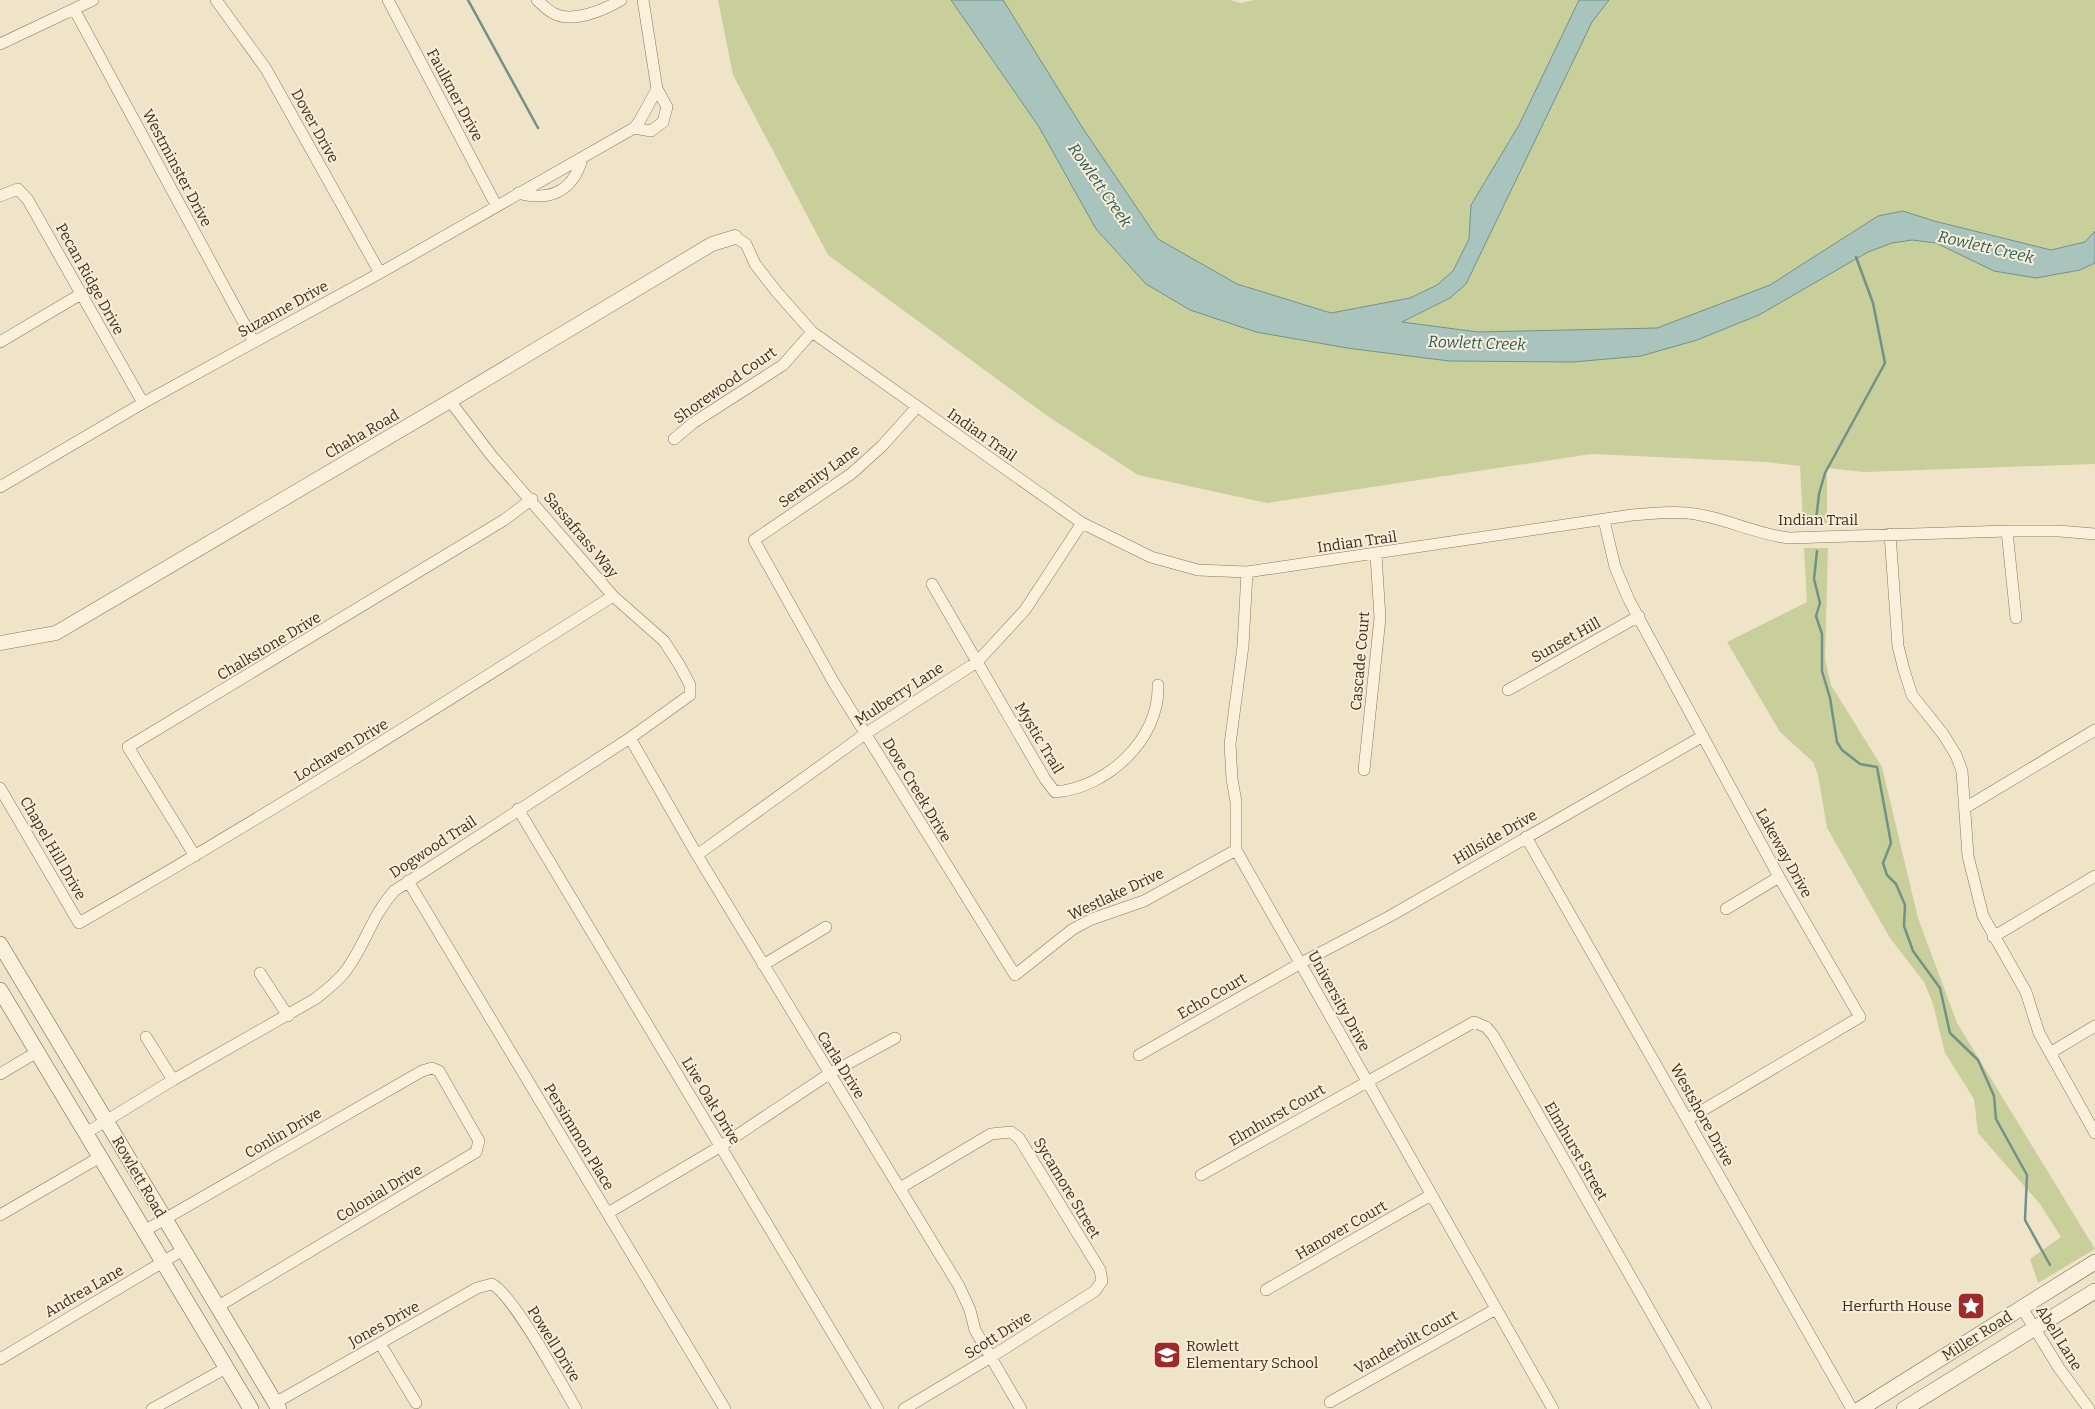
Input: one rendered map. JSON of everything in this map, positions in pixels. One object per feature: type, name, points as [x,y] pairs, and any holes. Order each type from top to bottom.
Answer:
[{"type":"main road","name":"Rowlett Road","points":[[0,944],[277,1406]]},
{"type":"main road","name":"Rowlett Road","points":[[0,990],[251,1409]]},
{"type":"main road","name":"Miller Road","points":[[1860,1409],[2095,1262]]},
{"type":"main road","name":"Miller Road","points":[[1904,1409],[2095,1290]]},
{"type":"main road","points":[[2017,1311],[2029,1330]]},
{"type":"main road","points":[[1936,1361],[1950,1380]]},
{"type":"street","points":[[0,44],[94,0]]},
{"type":"street","name":"Dover Drive","points":[[216,0],[254,48],[380,273]]},
{"type":"street","name":"Faulkner Drive","points":[[388,0],[496,204]]},
{"type":"street","points":[[537,0],[554,14],[572,18],[621,0]]},
{"type":"street","points":[[634,128],[650,131],[663,122],[667,107],[657,89],[643,0]]},
{"type":"street","name":"Westminster Drive","points":[[74,9],[254,342]]},
{"type":"street","points":[[634,128],[640,122],[657,89]]},
{"type":"street","name":"Suzanne Drive","points":[[0,487],[142,403],[380,273],[496,204],[582,159],[634,128]]},
{"type":"street","points":[[518,193],[539,197],[562,189],[574,180],[582,159]]},
{"type":"street","name":"Pecan Ridge Drive","points":[[0,196],[18,190],[28,200],[142,403]]},
{"type":"street","name":"Indian Trail","points":[[735,237],[746,244],[755,264],[776,292],[812,332],[917,408],[1082,523],[1151,557],[1198,570],[1247,572],[1632,515],[1687,513],[1711,518],[1767,535],[1789,538],[2007,531],[2059,531],[2095,534]]},
{"type":"street","name":"Chaha Road","points":[[0,642],[56,633],[712,244],[735,237]]},
{"type":"street","points":[[0,342],[81,294]]},
{"type":"street","name":"Shorewood Court","points":[[674,439],[692,423],[758,383],[783,365],[812,332]]},
{"type":"street","name":"Sassafrass Way","points":[[450,401],[491,455],[614,596],[664,641],[690,685]]},
{"type":"street","name":"Serenity Lane","points":[[754,540],[851,474],[882,446],[917,408]]},
{"type":"street","name":"Chalkstone Drive","points":[[195,856],[128,748],[504,520],[532,500]]},
{"type":"street","name":"Lakeway Drive","points":[[1604,520],[1615,567],[1639,616],[1779,876],[1860,1017],[1688,1119]]},
{"type":"street","name":"Mulberry Lane","points":[[697,855],[865,734],[977,662],[1025,610],[1082,523]]},
{"type":"street","points":[[2007,531],[2016,618]]},
{"type":"street","points":[[1890,534],[1898,646],[1912,695],[1943,734],[1956,755],[1962,771],[1965,832],[1971,872],[1984,916],[1993,937],[2026,992],[2039,1033],[2095,1133]]},
{"type":"street","name":"Dove Creek Drive","points":[[754,540],[834,683],[1015,975]]},
{"type":"street","name":"Cascade Court","points":[[1364,770],[1380,618],[1376,554]]},
{"type":"street","name":"University Drive","points":[[1247,572],[1243,646],[1230,744],[1232,779],[1236,802],[1236,850],[1553,1409]]},
{"type":"street","points":[[932,584],[977,662]]},
{"type":"street","name":"Lochaven Drive","points":[[79,923],[195,856],[406,728],[614,596]]},
{"type":"street","name":"Sunset Hill","points":[[1508,690],[1639,616]]},
{"type":"street","name":"Mystic Trail","points":[[977,662],[1045,779],[1055,792],[1068,791],[1091,781],[1131,754],[1142,742],[1150,725],[1158,699],[1158,685]]},
{"type":"street","name":"Dogwood Trail","points":[[86,1133],[173,1080],[288,1016],[332,986],[344,972],[384,902],[394,891],[683,702],[690,695],[690,685]]},
{"type":"street","points":[[1965,808],[2095,730]]},
{"type":"street","name":"Hillside Drive","points":[[1301,963],[1392,916],[1703,736]]},
{"type":"street","name":"Carla Drive","points":[[630,738],[763,965],[959,1286],[970,1310],[975,1330],[1022,1409]]},
{"type":"street","name":"Chapel Hill Drive","points":[[0,788],[79,923]]},
{"type":"street","name":"Live Oak Drive","points":[[518,809],[878,1409]]},
{"type":"street","name":"Westshore Drive","points":[[1526,837],[1688,1119],[1764,1258],[1852,1409]]},
{"type":"street","name":"Westlake Drive","points":[[1015,975],[1073,930],[1092,919],[1144,901],[1236,850]]},
{"type":"street","points":[[1726,909],[1779,876]]},
{"type":"street","points":[[1993,937],[2095,876]]},
{"type":"street","name":"Persimmon Place","points":[[408,881],[725,1409]]},
{"type":"street","points":[[763,965],[826,927]]},
{"type":"street","name":"Echo Court","points":[[1139,1056],[1301,963]]},
{"type":"street","points":[[260,973],[288,1016]]},
{"type":"street","name":"Elmhurst Street","points":[[1367,1081],[1474,1022],[1486,1027],[1706,1409]]},
{"type":"street","points":[[2050,1053],[2095,1026]]},
{"type":"street","points":[[146,1037],[173,1080]]},
{"type":"street","points":[[608,1214],[721,1146],[829,1074],[895,1038]]},
{"type":"street","points":[[0,1074],[37,1052]]},
{"type":"street","name":"Conlin Drive","points":[[144,1231],[422,1071],[432,1068],[439,1071]]},
{"type":"street","name":"Colonial Drive","points":[[218,1307],[476,1152],[479,1142],[439,1071]]},
{"type":"street","name":"Elmhurst Court","points":[[1201,1175],[1367,1081]]},
{"type":"street","name":"Sycamore Street","points":[[900,1188],[991,1134],[1012,1132],[1019,1138],[1100,1270],[1102,1281]]},
{"type":"street","points":[[0,1215],[100,1156]]},
{"type":"street","name":"Hanover Court","points":[[1266,1290],[1431,1196]]},
{"type":"street","name":"Andrea Lane","points":[[0,1359],[183,1250]]},
{"type":"street","name":"Scott Drive","points":[[904,1409],[1095,1291],[1102,1281]]},
{"type":"street","name":"Jones Drive","points":[[277,1406],[325,1374],[381,1345],[484,1284],[492,1284],[498,1287],[505,1296]]},
{"type":"street","name":"Powell Drive","points":[[505,1296],[576,1409]]},
{"type":"street","name":"Vanderbilt Court","points":[[1330,1402],[1496,1309]]},
{"type":"street","name":"Abell Lane","points":[[2029,1330],[2088,1409]]},
{"type":"street","points":[[381,1345],[416,1403]]},
{"type":"street","points":[[152,1409],[226,1368]]},
{"type":"green space","points":[[718,0],[1230,0],[1241,3],[1254,0],[2095,0],[2095,464],[1864,472],[1827,468],[1827,523],[1803,523],[1800,466],[1766,462],[1591,454],[1267,503],[1138,475],[1046,415],[828,255],[733,75]]},
{"type":"green space","points":[[1804,548],[1828,548],[1825,659],[1831,685],[1882,767],[1918,918],[1957,1023],[2095,1249],[2038,1283],[2030,1259],[2061,1237],[2040,1204],[1978,1133],[1974,1099],[1945,1053],[1933,1004],[1924,982],[1890,938],[1827,828],[1818,775],[1813,762],[1780,732],[1727,642],[1807,602]]},
{"type":"water","name":"Rowlett Creek","points":[[951,0],[1003,0],[1082,127],[1158,239],[1237,284],[1331,313],[1410,298],[1437,285],[1453,271],[1469,239],[1471,205],[1519,125],[1579,0],[1609,0],[1592,22],[1466,284],[1450,298],[1402,322],[1478,332],[1657,328],[1770,285],[1878,216],[1903,211],[1934,221],[2051,250],[2085,242],[2095,231],[2095,263],[2080,270],[2036,278],[1994,271],[1936,243],[1912,240],[1892,243],[1868,252],[1759,315],[1697,340],[1641,356],[1573,362],[1449,361],[1347,348],[1256,332],[1190,310],[1146,284],[1096,229],[1039,127]]},
{"type":"waterway","points":[[468,0],[538,128]]},
{"type":"waterway","points":[[1816,520],[1819,494],[1825,473],[1885,363],[1873,303],[1856,257]]},
{"type":"waterway","points":[[1817,551],[1814,579],[1820,603],[1816,616],[1822,634],[1822,671],[1830,698],[1837,742],[1842,750],[1860,764],[1877,767],[1891,843],[1883,863],[1887,875],[1896,884],[1905,905],[1904,926],[1913,951],[1940,988],[1950,1033],[1978,1060],[1994,1096],[1996,1119],[2027,1175],[2025,1220],[2050,1265]]},
{"type":"place","name":"Herfurth House","points":[[1971,1306]]},
{"type":"place","name":"Rowlett Elementary School","points":[[1167,1355]]}]
